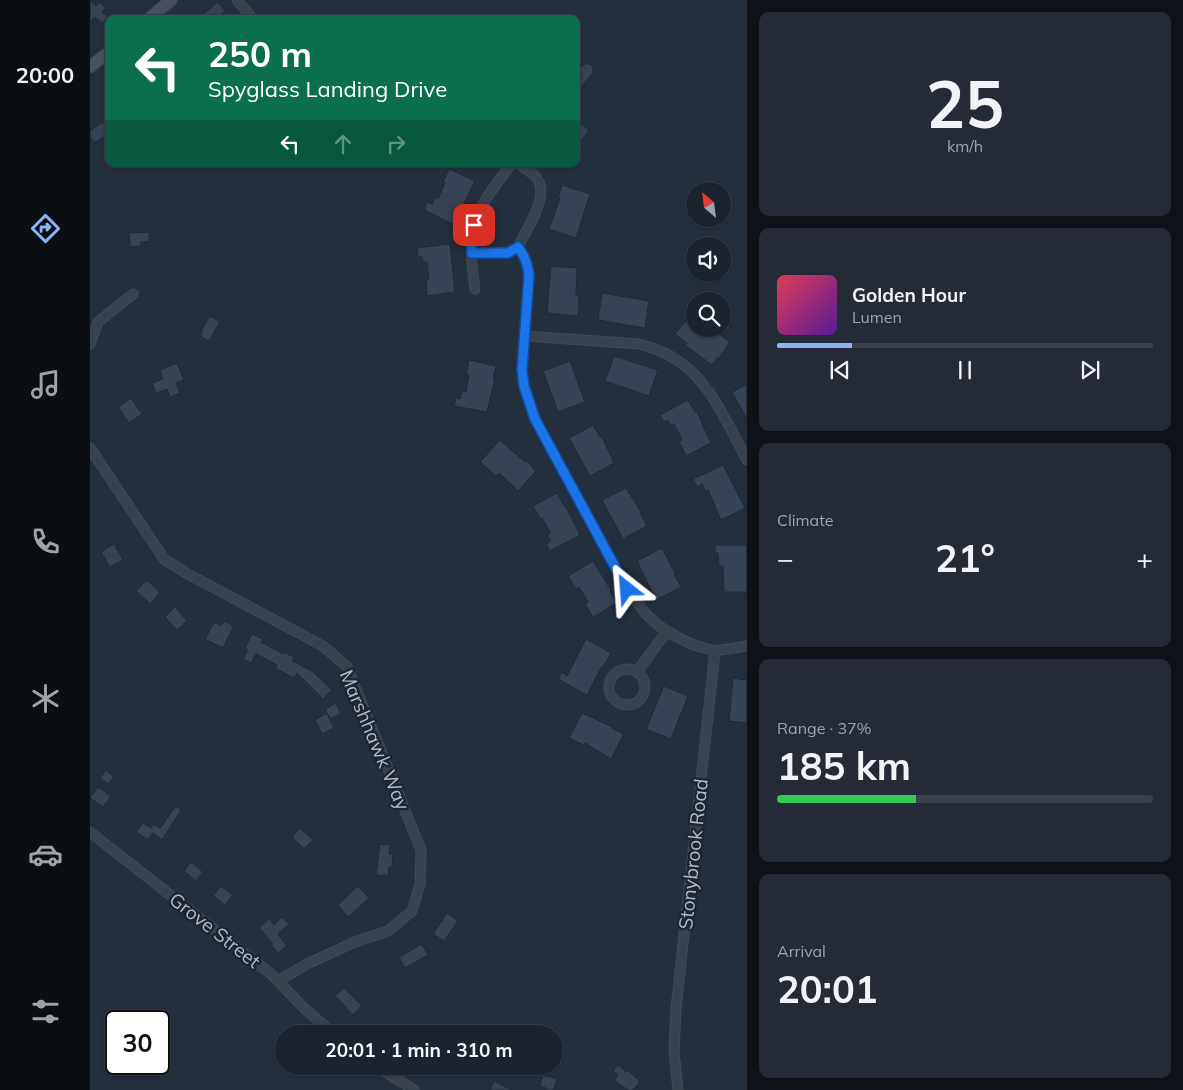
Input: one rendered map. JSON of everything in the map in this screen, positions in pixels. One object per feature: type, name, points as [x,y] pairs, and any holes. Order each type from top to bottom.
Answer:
[{"type":"street","points":[[154,15],[171,0]]},
{"type":"street","points":[[237,0],[250,15]]},
{"type":"street","points":[[90,67],[105,55]]},
{"type":"street","points":[[580,78],[587,70]]},
{"type":"street","points":[[475,289],[471,238],[478,212],[509,167]]},
{"type":"street","points":[[472,253],[508,253],[518,247],[541,199],[542,190],[535,176],[523,167]]},
{"type":"street","points":[[518,247],[524,254],[528,264],[529,276],[522,370],[524,386],[535,419],[627,589],[646,614],[659,626],[694,645],[715,651],[747,646]]},
{"type":"street","points":[[90,344],[98,322],[133,294]]},
{"type":"street","points":[[525,336],[639,344],[673,357],[700,379],[747,460]]},
{"type":"street","name":"Marshhawk Way","points":[[90,448],[164,558],[186,573],[323,646],[347,667],[420,850],[420,884],[412,911],[388,931],[347,946],[307,964],[278,981]]},
{"type":"street","points":[[637,672],[667,631]]},
{"type":"street","name":"Stonybrook Road","points":[[678,1090],[674,1052],[676,1008],[715,651]]},
{"type":"street","points":[[628,668],[637,672],[643,678],[645,684],[643,696],[633,704],[627,705],[615,701],[609,692],[610,680],[613,675],[622,669],[628,668]]},
{"type":"street","name":"Grove Street","points":[[90,832],[238,947],[278,981],[324,1025]]},
{"type":"street","points":[[390,1075],[414,1090]]},
{"type":"building","points":[[90,0],[96,6],[99,2],[106,8],[102,12],[106,15],[105,20],[102,23],[95,17],[90,23]]},
{"type":"building","points":[[218,2],[225,11],[220,15],[202,15]]},
{"type":"building","points":[[103,122],[105,125],[105,140],[103,137],[94,143],[90,136],[90,131]]},
{"type":"building","points":[[580,123],[589,130],[580,142]]},
{"type":"building","points":[[449,169],[475,181],[454,225],[424,210],[427,202],[432,204],[435,197],[438,199]]},
{"type":"building","points":[[562,185],[590,194],[576,238],[549,229],[560,198],[558,198]]},
{"type":"building","points":[[149,232],[149,241],[141,242],[141,246],[130,247],[129,233]]},
{"type":"building","points":[[450,244],[455,292],[427,296],[426,280],[429,280],[427,262],[423,262],[422,257],[418,257],[417,248]]},
{"type":"building","points":[[551,266],[577,268],[576,295],[579,295],[578,316],[547,313]]},
{"type":"building","points":[[602,293],[649,301],[645,328],[598,320]]},
{"type":"building","points":[[210,316],[220,322],[209,341],[200,336]]},
{"type":"building","points":[[686,321],[686,337],[723,337],[730,342],[712,365],[685,345],[687,343],[675,334]]},
{"type":"building","points":[[614,356],[658,370],[649,396],[605,381]]},
{"type":"building","points":[[469,360],[496,366],[493,379],[495,379],[487,412],[454,406],[456,398],[460,399],[462,391],[466,392],[469,375],[466,375]]},
{"type":"building","points":[[570,361],[585,402],[558,412],[543,371]]},
{"type":"building","points":[[177,363],[184,380],[176,383],[180,393],[170,397],[167,389],[156,393],[152,383],[163,379],[160,370]]},
{"type":"building","points":[[747,384],[747,419],[732,392]]},
{"type":"building","points":[[131,398],[142,414],[129,423],[118,407]]},
{"type":"building","points":[[688,400],[695,412],[697,412],[711,443],[686,456],[679,442],[682,440],[674,424],[671,426],[668,420],[664,422],[660,415]]},
{"type":"building","points":[[593,425],[600,437],[602,437],[614,463],[590,476],[569,438]]},
{"type":"building","points":[[500,440],[518,456],[527,461],[536,471],[518,491],[499,473],[496,476],[480,462]]},
{"type":"building","points":[[723,465],[745,508],[721,520],[708,490],[705,491],[702,484],[697,487],[693,479]]},
{"type":"building","points":[[626,488],[641,512],[647,526],[623,539],[602,500]]},
{"type":"building","points":[[557,493],[580,535],[550,551],[546,544],[551,541],[547,535],[551,533],[533,506]]},
{"type":"building","points":[[114,544],[123,560],[110,567],[101,552]]},
{"type":"building","points":[[715,545],[747,545],[747,592],[724,592],[723,566],[719,566]]},
{"type":"building","points":[[662,548],[681,587],[656,600],[637,561]]},
{"type":"building","points":[[593,561],[617,603],[593,617],[585,604],[588,602],[579,587],[576,589],[568,576]]},
{"type":"building","points":[[147,580],[160,593],[150,604],[136,591]]},
{"type":"building","points":[[175,607],[187,621],[177,630],[165,617]]},
{"type":"building","points":[[224,621],[234,626],[223,648],[205,639],[214,622],[221,626]]},
{"type":"building","points":[[252,634],[263,639],[261,642],[283,654],[284,652],[294,657],[292,661],[312,671],[332,690],[323,699],[297,673],[294,678],[275,668],[277,665],[256,654],[251,663],[243,659],[248,650],[245,648]]},
{"type":"building","points":[[586,639],[611,653],[587,695],[558,679],[562,672],[567,676]]},
{"type":"building","points":[[733,678],[747,680],[747,723],[729,721]]},
{"type":"building","points":[[664,686],[688,696],[671,739],[646,729]]},
{"type":"building","points":[[336,703],[341,714],[330,719],[325,709]]},
{"type":"building","points":[[327,713],[334,728],[322,734],[315,720]]},
{"type":"building","points":[[582,713],[624,734],[611,759],[585,743],[584,745],[569,738]]},
{"type":"building","points":[[106,770],[114,777],[108,784],[100,778]]},
{"type":"building","points":[[98,787],[111,796],[103,807],[90,798]]},
{"type":"building","points":[[176,806],[181,810],[162,840],[153,833],[148,840],[136,832],[143,823],[151,828],[154,824],[160,828]]},
{"type":"building","points":[[300,828],[313,840],[304,849],[292,837]]},
{"type":"building","points":[[380,844],[390,845],[389,854],[393,854],[392,867],[389,867],[388,876],[376,875]]},
{"type":"building","points":[[191,862],[203,872],[196,881],[184,871]]},
{"type":"building","points":[[221,886],[233,895],[225,905],[213,896]]},
{"type":"building","points":[[358,886],[369,898],[348,917],[338,905]]},
{"type":"building","points":[[447,913],[458,921],[444,941],[433,934]]},
{"type":"building","points":[[282,917],[289,924],[278,934],[287,946],[278,953],[259,928],[269,919],[274,925]]},
{"type":"building","points":[[422,944],[428,955],[405,968],[399,957]]},
{"type":"building","points":[[344,988],[362,1006],[353,1015],[335,996]]},
{"type":"building","points":[[618,1065],[626,1072],[628,1070],[640,1082],[633,1090],[628,1090],[614,1080],[618,1075],[613,1071]]},
{"type":"building","points":[[543,1075],[557,1079],[554,1090],[546,1090],[546,1088],[540,1086]]},
{"type":"building","points":[[494,1081],[512,1090],[490,1090]]},
{"type":"route","points":[[474,225],[471,238],[472,253],[508,253],[518,247],[524,254],[528,264],[529,276],[522,370],[524,386],[535,419],[627,589]]}]
